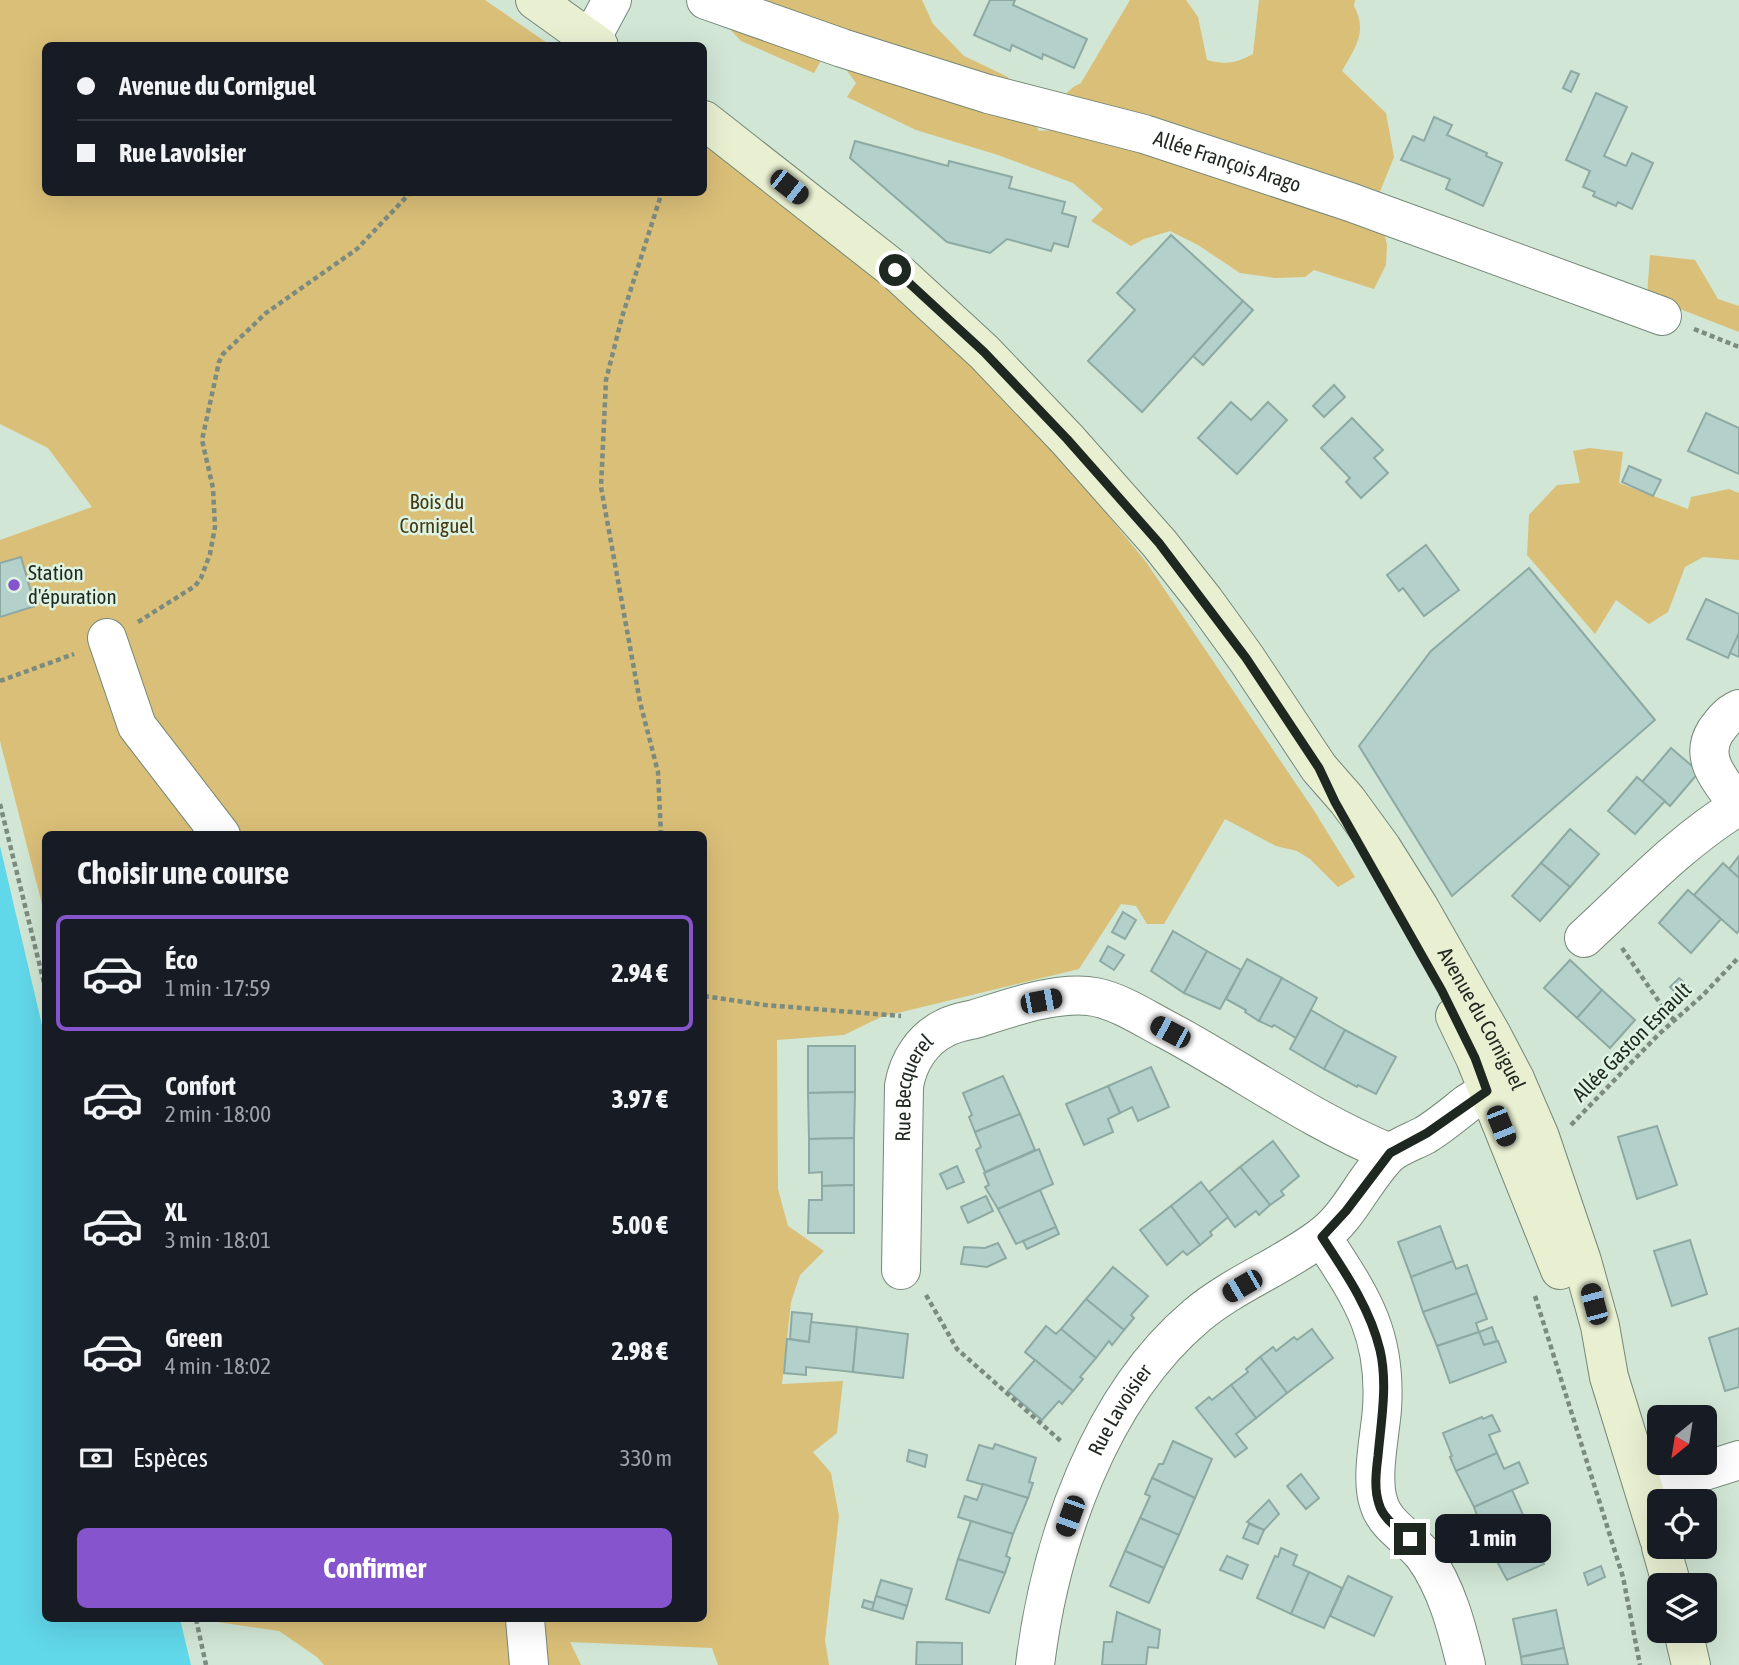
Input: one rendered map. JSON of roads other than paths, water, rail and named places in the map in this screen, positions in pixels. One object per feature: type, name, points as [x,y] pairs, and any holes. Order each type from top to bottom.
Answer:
[{"type":"street","points":[[545,3],[595,42],[612,0]]},
{"type":"street","name":"Allée François Arago","points":[[706,0],[842,48],[988,94],[1144,134],[1350,202],[1662,316]]},
{"type":"street","name":"Avenue du Corniguel","points":[[707,122],[895,270],[984,352],[1067,439],[1159,543],[1246,658],[1319,768],[1375,838],[1419,907],[1493,1035],[1501,1085],[1524,1126],[1582,1261],[1600,1326],[1609,1377],[1647,1497]]},
{"type":"street","points":[[107,638],[137,726],[218,831]]},
{"type":"street","points":[[1593,929],[1698,834],[1739,806],[1715,772],[1709,758],[1708,745],[1722,721],[1739,709]]},
{"type":"street","name":"Rue Becquerel","points":[[901,1270],[904,1086],[912,1060],[925,1042],[945,1027],[1016,1006],[1067,996],[1094,997],[1122,1007],[1205,1050],[1334,1128],[1390,1153]]},
{"type":"street","name":"Rue Lavoisier","points":[[1035,1665],[1043,1612],[1057,1551],[1090,1467],[1117,1413],[1142,1374],[1196,1315],[1322,1237],[1346,1211],[1390,1153],[1427,1133],[1501,1085]]},
{"type":"street","name":"Rue Lavoisier","points":[[1427,1133],[1524,1126]]},
{"type":"street","points":[[1322,1237],[1356,1290],[1381,1351],[1384,1376],[1376,1484],[1379,1505],[1386,1518],[1410,1539],[1435,1572],[1450,1607],[1466,1665]]},
{"type":"street","points":[[1645,1490],[1739,1460]]},
{"type":"street","points":[[525,1622],[529,1665]]},
{"type":"street","points":[[1686,1643],[1691,1665]]},
{"type":"water","points":[[0,846],[42,1025],[42,1622],[181,1622],[191,1665],[0,1665]]},
{"type":"place","name":"Station d'épuration","points":[[14,585]]},
{"type":"park label","name":"Bois du Corniguel","points":[[437,514]]}]
